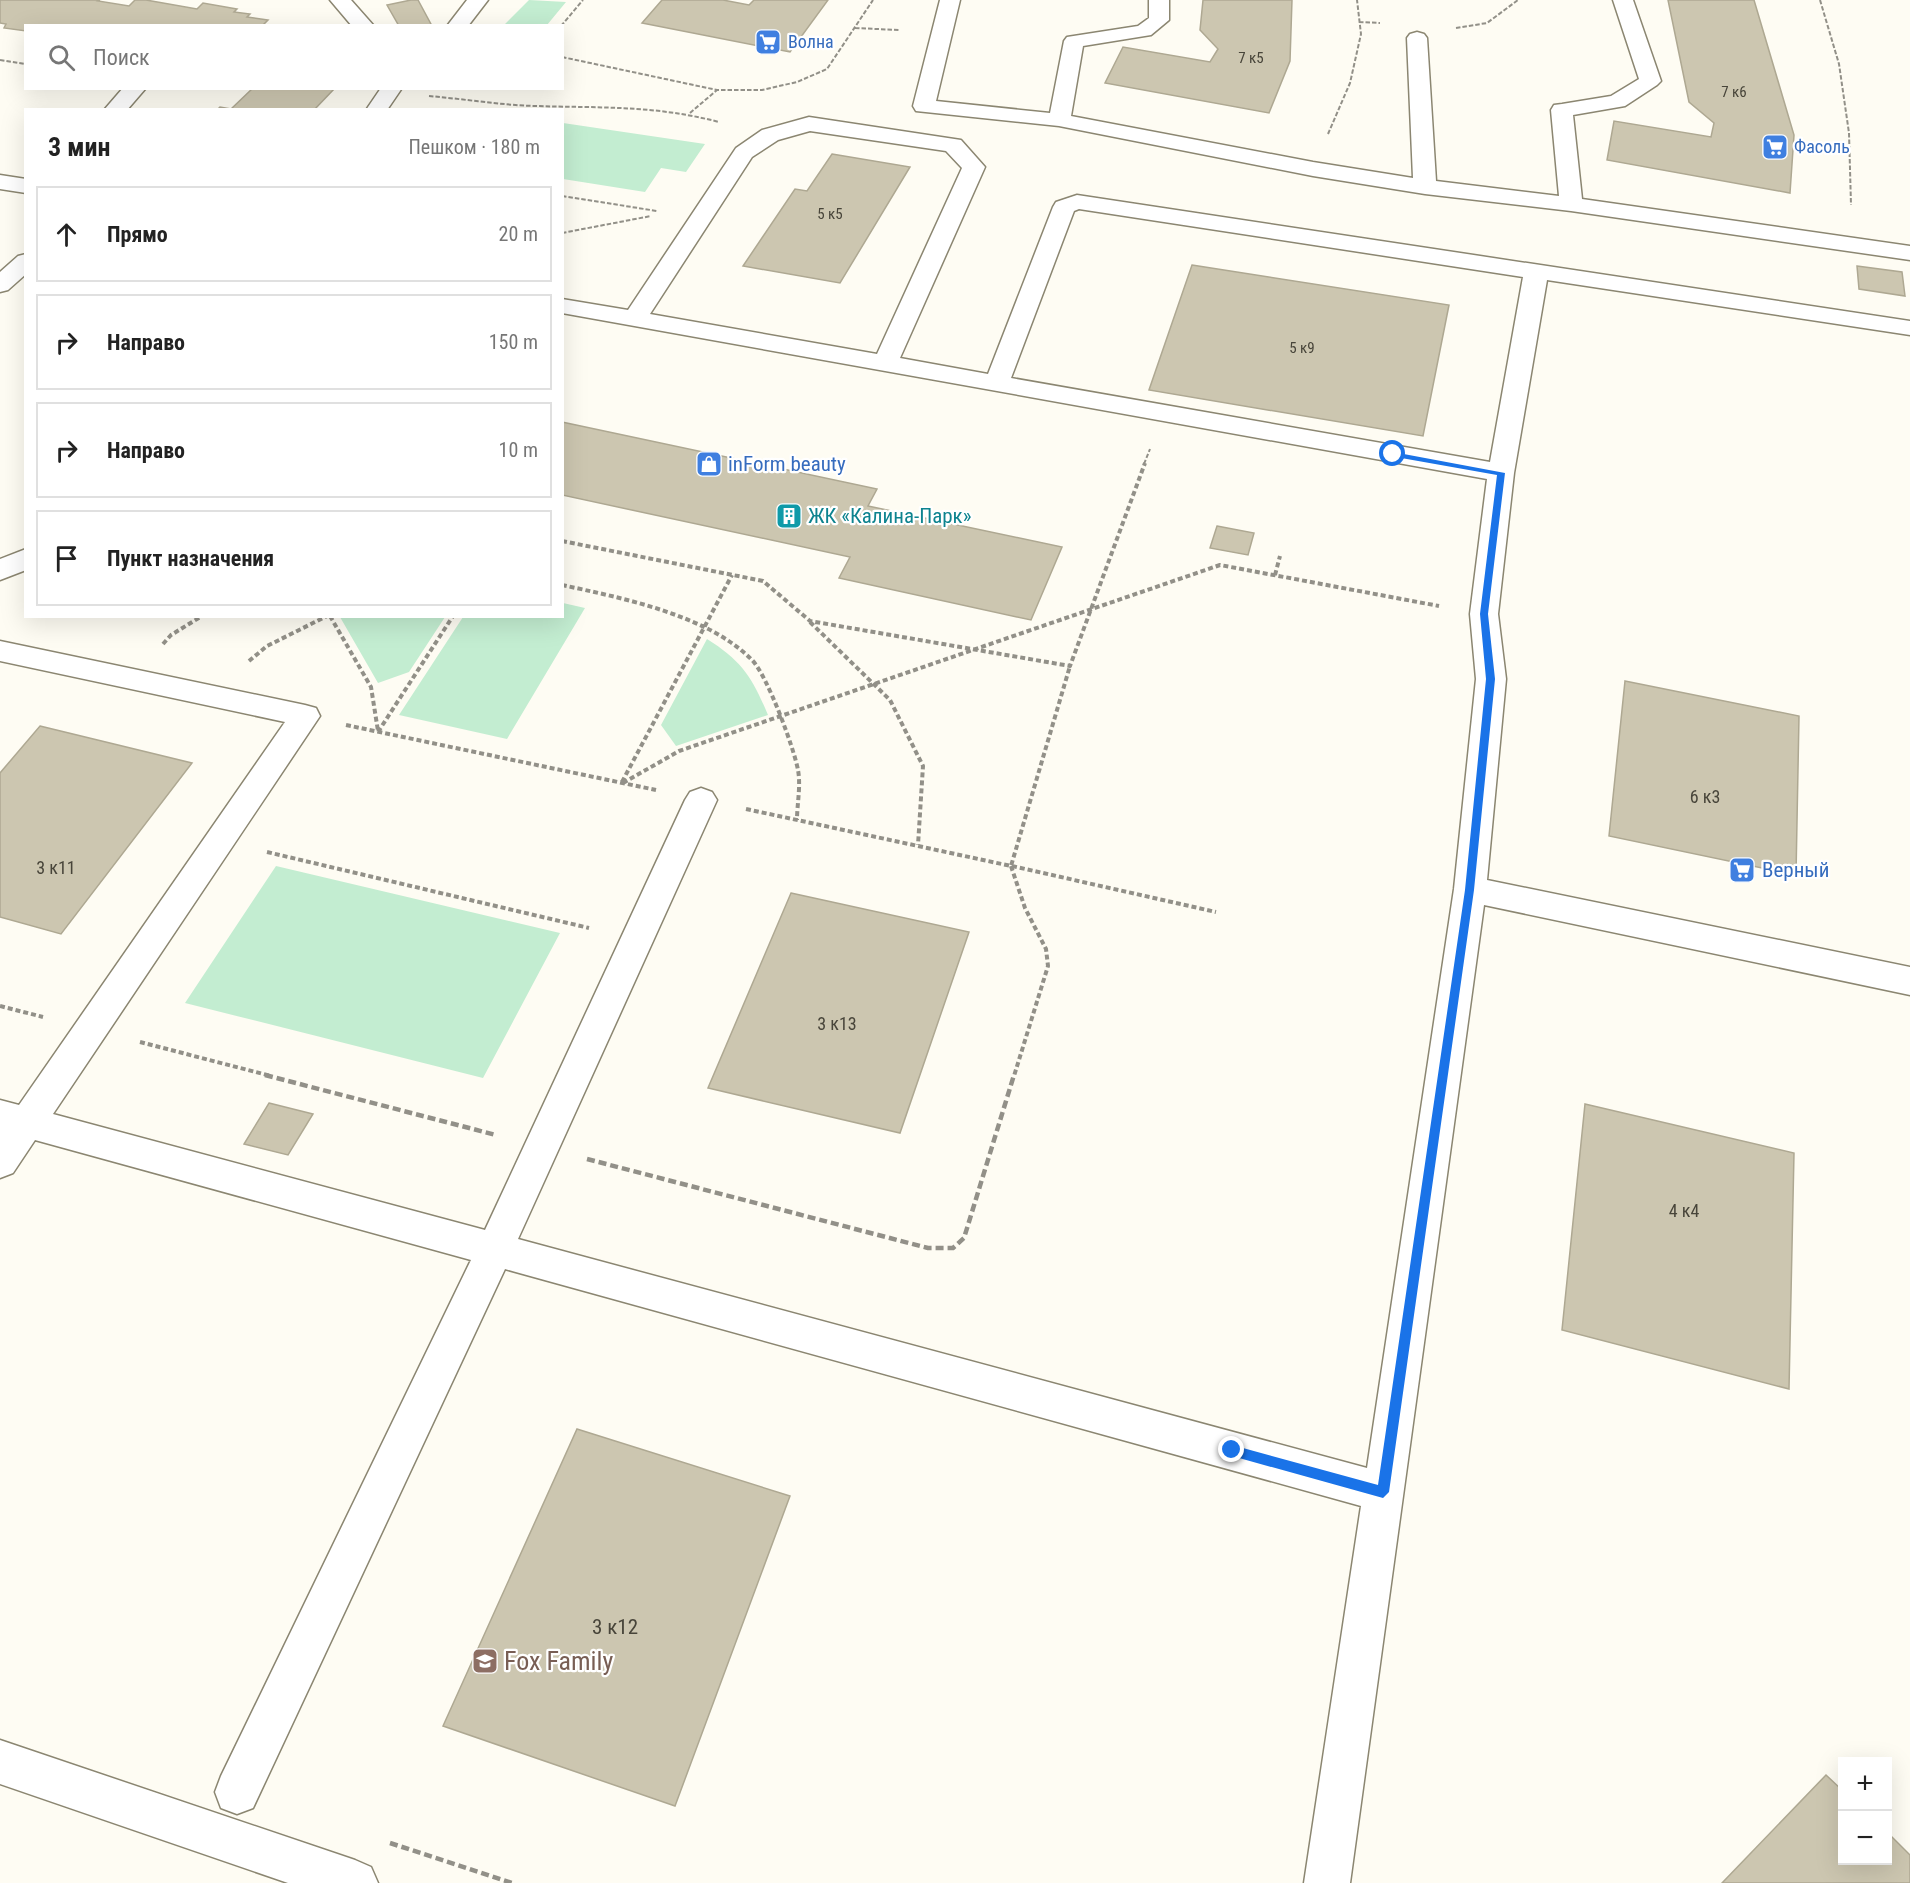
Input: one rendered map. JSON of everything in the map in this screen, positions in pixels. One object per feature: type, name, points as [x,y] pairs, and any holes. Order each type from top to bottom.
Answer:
[{"type":"lane","points":[[340,0],[362,24]]},
{"type":"lane","points":[[459,24],[478,0]]},
{"type":"lane","points":[[950,0],[924,106],[1059,120],[1313,169],[1425,187],[1571,204],[1910,253]]},
{"type":"lane","points":[[1059,120],[1074,41],[1144,31],[1159,20],[1160,0]]},
{"type":"lane","points":[[1571,204],[1562,110],[1617,101],[1650,81],[1623,0]]},
{"type":"lane","points":[[1417,38],[1425,187]]},
{"type":"lane","points":[[116,108],[134,90]]},
{"type":"lane","points":[[378,108],[391,90]]},
{"type":"lane","points":[[635,319],[744,153],[770,135],[809,124],[952,145],[974,166],[885,363]]},
{"type":"lane","points":[[0,182],[24,186]]},
{"type":"lane","points":[[997,383],[1064,207],[1077,202],[1910,328]]},
{"type":"lane","points":[[0,285],[24,263]]},
{"type":"lane","points":[[1327,1883],[1470,890],[1491,679],[1484,614],[1501,473],[1536,272]]},
{"type":"lane","points":[[564,306],[1501,473]]},
{"type":"lane","points":[[0,571],[24,559]]},
{"type":"lane","points":[[0,651],[304,716],[91,1030],[14,1119],[0,1162]]},
{"type":"lane","points":[[237,1792],[495,1250],[700,800]]},
{"type":"lane","points":[[1470,890],[1910,981]]},
{"type":"lane","points":[[14,1119],[1383,1492]]},
{"type":"lane","points":[[0,1761],[355,1883]]},
{"type":"path","points":[[563,24],[583,0]]},
{"type":"path","points":[[564,57],[717,90],[762,90],[797,82],[827,69],[873,0]]},
{"type":"path","points":[[1313,169],[1350,83],[1361,34],[1357,0]]},
{"type":"path","points":[[1820,0],[1839,64],[1849,133],[1852,244]]},
{"type":"path","points":[[0,60],[24,64]]},
{"type":"path","points":[[398,90],[453,100],[532,106],[637,107],[689,114],[770,135]]},
{"type":"path","points":[[689,114],[717,90]]},
{"type":"path","points":[[564,196],[703,218]]},
{"type":"path","points":[[564,233],[669,213]]},
{"type":"path","points":[[810,621],[1070,666],[1164,413]]},
{"type":"path","points":[[564,541],[763,581],[810,621],[891,700],[923,766],[918,846]]},
{"type":"path","points":[[1275,575],[1280,556]]},
{"type":"path","points":[[732,575],[622,783],[679,751],[1220,565],[1484,614]]},
{"type":"path","points":[[564,585],[639,602],[704,628],[754,661],[780,717],[798,770],[797,820]]},
{"type":"path","points":[[207,696],[267,646],[325,618]]},
{"type":"path","points":[[330,618],[371,687],[378,732],[452,618]]},
{"type":"path","points":[[219,841],[637,939]]},
{"type":"path","points":[[0,1006],[928,1248],[953,1248],[964,1238],[1048,966],[1046,949],[1025,908],[1011,866],[1216,912]]},
{"type":"green space","points":[[529,0],[566,2],[548,24],[505,24]]},
{"type":"green space","points":[[564,123],[705,144],[686,172],[661,168],[645,192],[564,179]]},
{"type":"green space","points":[[564,603],[585,608],[507,739],[399,715],[462,618],[564,618]]},
{"type":"green space","points":[[341,618],[444,618],[409,672],[378,683]]},
{"type":"green space","points":[[707,639],[729,655],[745,671],[757,690],[768,715],[676,746],[661,725]]},
{"type":"green space","points":[[276,866],[560,933],[483,1078],[185,1003]]},
{"type":"building","points":[[0,0],[100,0],[98,1],[129,6],[135,0],[146,0],[197,9],[203,3],[237,9],[234,12],[250,14],[247,17],[268,20],[264,24],[24,24],[24,31],[4,28],[6,24],[0,23]]},
{"type":"building","points":[[418,0],[431,24],[398,24],[387,5]]},
{"type":"building","points":[[662,0],[723,0],[749,5],[754,0],[828,0],[790,52],[642,23]]},
{"type":"building","points":[[1203,0],[1292,0],[1290,61],[1269,113],[1105,83],[1123,47],[1210,62],[1218,49],[1200,30]]},
{"type":"building","points":[[1668,0],[1754,0],[1794,135],[1790,193],[1607,160],[1614,121],[1711,137],[1714,123],[1689,102]]},
{"type":"building","points":[[251,90],[333,90],[316,108],[232,108]]},
{"type":"building","points":[[832,154],[910,167],[840,283],[743,266],[795,189],[807,191]]},
{"type":"building","points":[[1192,265],[1449,305],[1423,436],[1149,390]]},
{"type":"building","points":[[1857,266],[1902,272],[1905,296],[1859,289]]},
{"type":"building","name":"ЖК «Калина-Парк»","points":[[564,422],[877,489],[868,506],[1062,547],[1031,620],[839,578],[850,557],[564,495]]},
{"type":"building","points":[[1217,526],[1254,533],[1248,555],[1210,548]]},
{"type":"building","points":[[1625,681],[1799,716],[1796,875],[1609,836]]},
{"type":"building","points":[[40,726],[192,763],[61,934],[0,917],[0,773]]},
{"type":"building","points":[[791,893],[969,932],[900,1133],[708,1088]]},
{"type":"building","points":[[269,1103],[313,1114],[288,1155],[244,1144]]},
{"type":"building","points":[[1585,1104],[1794,1153],[1789,1389],[1562,1330]]},
{"type":"building","points":[[577,1429],[790,1496],[675,1806],[443,1726]]},
{"type":"building","points":[[1826,1775],[1838,1786],[1838,1865],[1892,1865],[1892,1837],[1910,1855],[1910,1883],[1722,1883]]},
{"type":"place","name":"Волна","points":[[768,42]]},
{"type":"place","name":"Фасоль","points":[[1775,147]]},
{"type":"place","name":"inForm beauty","points":[[709,464]]},
{"type":"place","name":"ЖК «Калина-Парк»","points":[[789,516]]},
{"type":"place","name":"Верный","points":[[1742,870]]},
{"type":"place","name":"Fox Family","points":[[485,1661]]},
{"type":"route","points":[[1232,1450],[1383,1492],[1470,890],[1491,679],[1484,614],[1501,473],[1393,454]]}]
